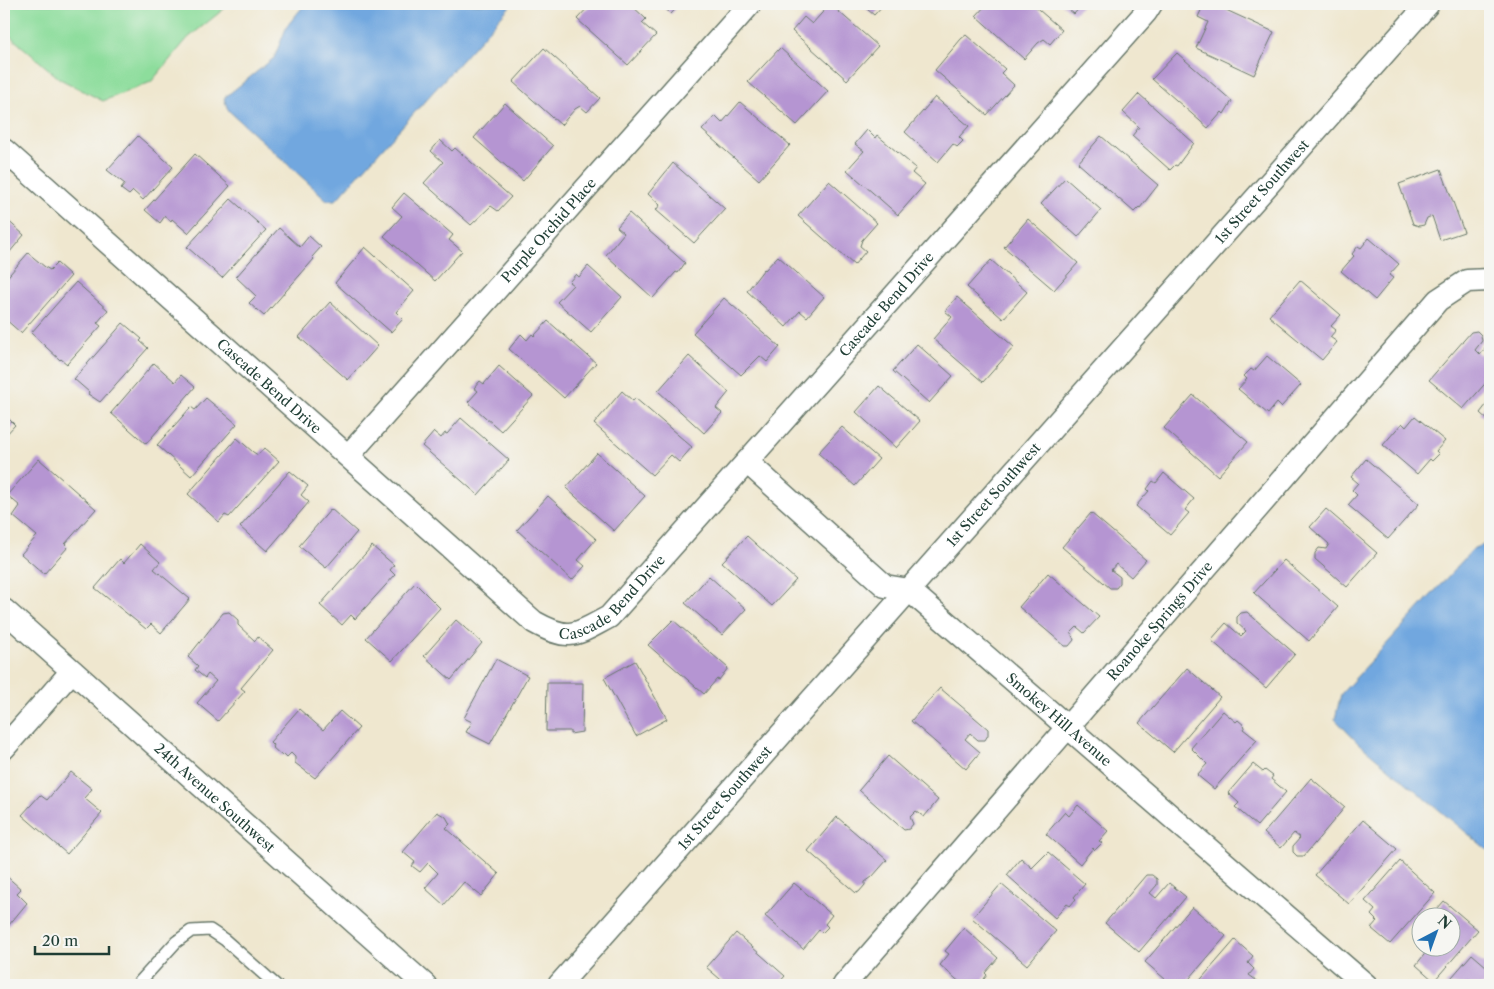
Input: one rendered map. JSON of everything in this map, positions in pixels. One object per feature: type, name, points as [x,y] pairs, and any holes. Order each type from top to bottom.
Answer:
[{"type":"street","name":"Purple Orchid Place","points":[[348,456],[750,4]]},
{"type":"street","name":"Cascade Bend Drive","points":[[4,150],[534,622],[555,634],[578,633],[609,617],[1140,20],[1151,4]]},
{"type":"street","name":"1st Street Southwest","points":[[560,985],[1428,4]]},
{"type":"street","name":"Roanoke Springs Drive","points":[[844,985],[1068,729],[1438,300],[1467,281],[1490,280]]},
{"type":"street","name":"Smokey Hill Avenue","points":[[747,462],[885,586],[908,590],[1366,985]]},
{"type":"street","name":"24th Avenue Southwest","points":[[4,610],[425,985]]},
{"type":"street","points":[[4,748],[72,671]]},
{"type":"lane","points":[[137,985],[176,942],[191,931],[210,930],[225,940],[276,985]]},
{"type":"green space","points":[[4,4],[230,4],[188,38],[151,82],[103,101],[60,79],[4,31]]},
{"type":"water","points":[[305,4],[512,4],[336,200],[327,200],[228,110],[224,98],[274,58],[287,26]]},
{"type":"water","points":[[1490,543],[1490,852],[1358,743],[1335,719],[1341,694],[1474,548]]},
{"type":"building","points":[[591,4],[630,4],[646,19],[642,23],[656,35],[628,65],[577,19]]},
{"type":"building","points":[[660,4],[680,4],[671,14]]},
{"type":"building","points":[[830,4],[878,46],[847,80],[792,31],[804,17],[812,24]]},
{"type":"building","points":[[861,4],[884,4],[874,15]]},
{"type":"building","points":[[987,4],[1032,4],[1062,30],[1050,44],[1044,39],[1038,43],[1024,59],[976,16]]},
{"type":"building","points":[[1062,4],[1083,4],[1074,14]]},
{"type":"building","points":[[1204,4],[1213,4],[1274,32],[1254,75],[1196,48],[1208,22],[1198,17]]},
{"type":"building","points":[[966,35],[1005,69],[1001,73],[1014,85],[987,115],[935,70]]},
{"type":"building","points":[[544,48],[600,98],[587,112],[580,106],[575,109],[561,125],[513,82]]},
{"type":"building","points":[[780,48],[828,91],[797,125],[748,82]]},
{"type":"building","points":[[1177,53],[1232,101],[1224,114],[1222,112],[1208,128],[1152,79]]},
{"type":"building","points":[[1139,94],[1194,143],[1177,166],[1175,165],[1170,170],[1132,136],[1139,127],[1123,112]]},
{"type":"building","points":[[935,97],[969,126],[959,137],[963,141],[957,147],[953,144],[938,162],[905,132]]},
{"type":"building","points":[[740,102],[790,145],[759,180],[702,130],[715,116],[722,123]]},
{"type":"building","points":[[505,103],[553,146],[523,181],[474,138]]},
{"type":"building","points":[[867,130],[875,138],[877,135],[916,168],[912,173],[925,184],[898,215],[847,170],[864,151],[855,144]]},
{"type":"building","points":[[138,136],[173,167],[143,200],[133,191],[129,195],[121,189],[125,184],[107,170]]},
{"type":"building","points":[[1101,136],[1158,185],[1140,208],[1134,212],[1078,163]]},
{"type":"building","points":[[440,140],[452,151],[455,148],[511,197],[498,211],[491,206],[471,225],[424,183],[443,162],[431,151]]},
{"type":"building","points":[[195,154],[230,186],[188,233],[172,219],[171,221],[165,216],[160,223],[145,210]]},
{"type":"building","points":[[673,163],[725,209],[694,243],[656,210],[660,205],[648,194]]},
{"type":"building","points":[[1441,169],[1464,232],[1440,240],[1432,216],[1427,218],[1424,225],[1413,224],[1399,184]]},
{"type":"building","points":[[1065,178],[1101,210],[1078,237],[1041,204]]},
{"type":"building","points":[[829,181],[877,223],[862,240],[860,246],[866,251],[854,265],[798,216]]},
{"type":"building","points":[[404,193],[453,235],[449,240],[462,251],[435,281],[384,236],[402,216],[392,207]]},
{"type":"building","points":[[231,199],[266,230],[222,278],[187,247]]},
{"type":"building","points":[[629,213],[685,263],[678,273],[676,272],[653,298],[606,255],[624,233],[617,227]]},
{"type":"building","points":[[4,217],[24,235],[4,259]]},
{"type":"building","points":[[1028,219],[1078,263],[1054,290],[1004,247]]},
{"type":"building","points":[[279,228],[300,247],[309,236],[321,247],[312,257],[314,259],[264,316],[249,303],[256,296],[236,277]]},
{"type":"building","points":[[1369,238],[1399,264],[1389,275],[1393,278],[1375,300],[1341,271],[1354,256],[1352,254],[1358,246],[1361,248]]},
{"type":"building","points":[[365,247],[414,291],[396,312],[403,319],[391,332],[335,283]]},
{"type":"building","points":[[28,253],[50,270],[57,263],[71,276],[21,333],[4,318],[4,281]]},
{"type":"building","points":[[778,256],[824,297],[807,317],[800,311],[786,327],[747,291],[764,269]]},
{"type":"building","points":[[991,260],[1027,292],[1003,319],[967,287]]},
{"type":"building","points":[[588,266],[622,297],[591,332],[557,302],[573,285],[569,282],[576,274],[579,277]]},
{"type":"building","points":[[1300,280],[1341,315],[1331,326],[1336,330],[1330,337],[1337,342],[1322,360],[1269,316]]},
{"type":"building","points":[[76,282],[108,310],[97,323],[101,326],[67,364],[60,360],[31,333]]},
{"type":"building","points":[[957,297],[1014,347],[983,382],[933,339],[952,317],[945,311]]},
{"type":"building","points":[[724,298],[780,347],[767,362],[760,356],[741,375],[693,333]]},
{"type":"building","points":[[330,302],[378,346],[348,380],[299,337]]},
{"type":"building","points":[[548,321],[596,363],[564,398],[509,349],[521,334],[527,340],[532,334],[534,336]]},
{"type":"building","points":[[123,323],[142,339],[140,341],[148,348],[100,402],[88,394],[89,392],[74,379]]},
{"type":"building","points":[[1477,331],[1481,335],[1482,341],[1475,350],[1480,355],[1490,343],[1490,378],[1463,409],[1429,380],[1471,332]]},
{"type":"building","points":[[917,344],[953,376],[929,403],[893,371]]},
{"type":"building","points":[[689,356],[729,392],[716,408],[722,413],[704,433],[658,391]]},
{"type":"building","points":[[1267,356],[1301,385],[1281,407],[1277,403],[1268,414],[1238,389],[1247,379],[1244,376],[1251,369],[1254,371]]},
{"type":"building","points":[[154,363],[175,382],[181,375],[195,387],[146,444],[111,413]]},
{"type":"building","points":[[499,366],[533,396],[501,431],[468,402],[478,391],[474,388],[480,381],[484,384]]},
{"type":"building","points":[[879,386],[920,421],[896,448],[856,412]]},
{"type":"building","points":[[622,391],[633,401],[635,398],[692,447],[679,462],[671,455],[652,475],[594,424]]},
{"type":"building","points":[[1193,395],[1248,442],[1218,476],[1164,428]]},
{"type":"building","points":[[206,398],[237,424],[191,476],[157,445],[191,407],[195,410]]},
{"type":"building","points":[[1490,400],[1490,422],[1480,413]]},
{"type":"building","points":[[4,414],[15,425],[4,437]]},
{"type":"building","points":[[1415,416],[1445,441],[1436,451],[1439,454],[1432,461],[1430,459],[1417,474],[1383,445],[1402,423],[1406,427]]},
{"type":"building","points":[[461,418],[509,460],[478,495],[422,446],[434,432],[441,438],[445,433],[447,434]]},
{"type":"building","points":[[842,427],[879,459],[855,486],[818,453]]},
{"type":"building","points":[[237,438],[258,455],[264,448],[279,461],[229,517],[225,515],[219,522],[188,494]]},
{"type":"building","points":[[597,453],[645,496],[614,531],[566,488]]},
{"type":"building","points":[[39,459],[96,509],[65,544],[68,547],[44,574],[21,554],[37,536],[13,516],[20,506],[7,495]]},
{"type":"building","points":[[1366,459],[1419,504],[1388,539],[1348,505],[1357,495],[1352,490],[1358,483],[1351,477]]},
{"type":"building","points":[[290,471],[308,486],[301,495],[309,502],[267,551],[240,527]]},
{"type":"building","points":[[1164,473],[1194,499],[1185,510],[1189,513],[1170,535],[1136,506],[1149,491],[1147,489],[1153,481],[1156,483]]},
{"type":"building","points":[[548,496],[596,539],[578,560],[585,566],[572,580],[517,530]]},
{"type":"building","points":[[331,509],[357,532],[326,568],[299,546]]},
{"type":"building","points":[[1326,509],[1377,553],[1347,587],[1315,559],[1315,553],[1319,548],[1326,549],[1329,544],[1310,527]]},
{"type":"building","points":[[1091,513],[1146,560],[1131,577],[1116,564],[1111,570],[1120,577],[1120,583],[1116,588],[1110,588],[1062,547]]},
{"type":"building","points":[[747,536],[796,580],[772,606],[722,562]]},
{"type":"building","points":[[140,544],[160,562],[154,569],[190,599],[161,633],[151,624],[146,629],[95,588],[120,559],[124,563]]},
{"type":"building","points":[[372,546],[394,565],[390,570],[395,575],[355,619],[351,615],[342,625],[320,605]]},
{"type":"building","points":[[1284,560],[1338,607],[1309,641],[1254,593]]},
{"type":"building","points":[[1048,573],[1099,617],[1084,633],[1077,627],[1071,633],[1074,640],[1069,646],[1065,646],[1019,607]]},
{"type":"building","points":[[709,576],[746,609],[722,635],[685,603]]},
{"type":"building","points":[[415,583],[440,608],[392,661],[366,638]]},
{"type":"building","points":[[229,612],[238,620],[238,625],[255,641],[258,637],[273,650],[241,688],[245,691],[218,721],[197,703],[216,681],[208,674],[205,678],[195,670],[198,666],[188,657],[223,613]]},
{"type":"building","points":[[1247,612],[1295,654],[1266,688],[1211,640],[1226,623],[1241,636],[1246,631],[1237,623],[1237,617],[1241,613]]},
{"type":"building","points":[[456,620],[482,643],[451,680],[424,656]]},
{"type":"building","points":[[673,620],[728,668],[719,680],[717,679],[704,694],[648,645]]},
{"type":"building","points":[[496,659],[528,676],[490,744],[466,732],[472,722],[464,718]]},
{"type":"building","points":[[635,661],[667,719],[636,736],[604,678]]},
{"type":"building","points":[[1187,668],[1220,697],[1173,752],[1139,723]]},
{"type":"building","points":[[547,683],[583,683],[582,732],[570,734],[570,731],[546,731]]},
{"type":"building","points":[[940,688],[988,729],[988,735],[985,740],[978,740],[970,733],[965,739],[980,752],[966,769],[911,721]]},
{"type":"building","points":[[299,709],[323,730],[340,711],[359,728],[315,778],[295,763],[295,757],[291,753],[287,757],[284,754],[282,756],[272,747],[273,745],[270,742]]},
{"type":"building","points":[[1223,711],[1236,722],[1238,720],[1245,726],[1243,729],[1257,740],[1214,789],[1197,775],[1207,764],[1191,748]]},
{"type":"building","points":[[888,756],[938,800],[924,817],[916,811],[910,817],[913,824],[909,829],[904,830],[859,790]]},
{"type":"building","points":[[1253,764],[1263,772],[1265,770],[1273,776],[1271,779],[1286,792],[1257,826],[1235,807],[1239,803],[1228,793]]},
{"type":"building","points":[[71,772],[92,789],[84,798],[102,813],[67,854],[22,815],[40,795],[47,800]]},
{"type":"building","points":[[1311,778],[1345,807],[1304,856],[1297,856],[1293,852],[1293,846],[1300,838],[1294,833],[1281,848],[1264,833]]},
{"type":"building","points":[[1078,805],[1108,831],[1099,841],[1102,843],[1095,850],[1093,848],[1080,864],[1046,834],[1065,812],[1069,816]]},
{"type":"building","points":[[437,812],[446,817],[450,824],[446,828],[499,874],[481,896],[464,882],[444,905],[425,888],[438,873],[428,863],[420,872],[412,866],[415,862],[403,852]]},
{"type":"building","points":[[837,817],[887,860],[865,882],[865,885],[859,892],[856,893],[808,851]]},
{"type":"building","points":[[1363,820],[1397,849],[1349,904],[1315,875]]},
{"type":"building","points":[[1048,852],[1085,884],[1074,897],[1076,899],[1070,906],[1067,904],[1055,918],[1007,875],[1021,858],[1032,868]]},
{"type":"building","points":[[1400,861],[1435,893],[1424,906],[1412,906],[1412,919],[1390,944],[1371,928],[1377,921],[1371,915],[1375,910],[1365,901]]},
{"type":"building","points":[[4,874],[21,889],[17,893],[27,903],[4,931]]},
{"type":"building","points":[[1146,875],[1152,875],[1157,879],[1157,885],[1150,893],[1156,898],[1169,883],[1186,897],[1139,952],[1105,923]]},
{"type":"building","points":[[794,883],[832,915],[825,924],[828,927],[822,933],[819,930],[803,949],[765,916]]},
{"type":"building","points":[[1001,884],[1056,931],[1027,965],[972,918]]},
{"type":"building","points":[[1444,901],[1450,906],[1440,906]]},
{"type":"building","points":[[1192,907],[1226,936],[1184,985],[1172,985],[1145,962]]},
{"type":"building","points":[[1462,916],[1478,930],[1462,949]]},
{"type":"building","points":[[964,928],[998,958],[985,973],[987,975],[981,983],[978,980],[974,985],[963,985],[940,965],[949,954],[945,951]]},
{"type":"building","points":[[736,933],[785,976],[777,985],[727,985],[706,967]]},
{"type":"building","points":[[1235,940],[1253,956],[1248,963],[1254,969],[1249,975],[1260,983],[1258,985],[1196,985]]},
{"type":"building","points":[[1472,954],[1487,967],[1490,963],[1490,985],[1445,985]]},
{"type":"building","points":[[1423,956],[1456,956],[1434,981],[1416,965]]}]
